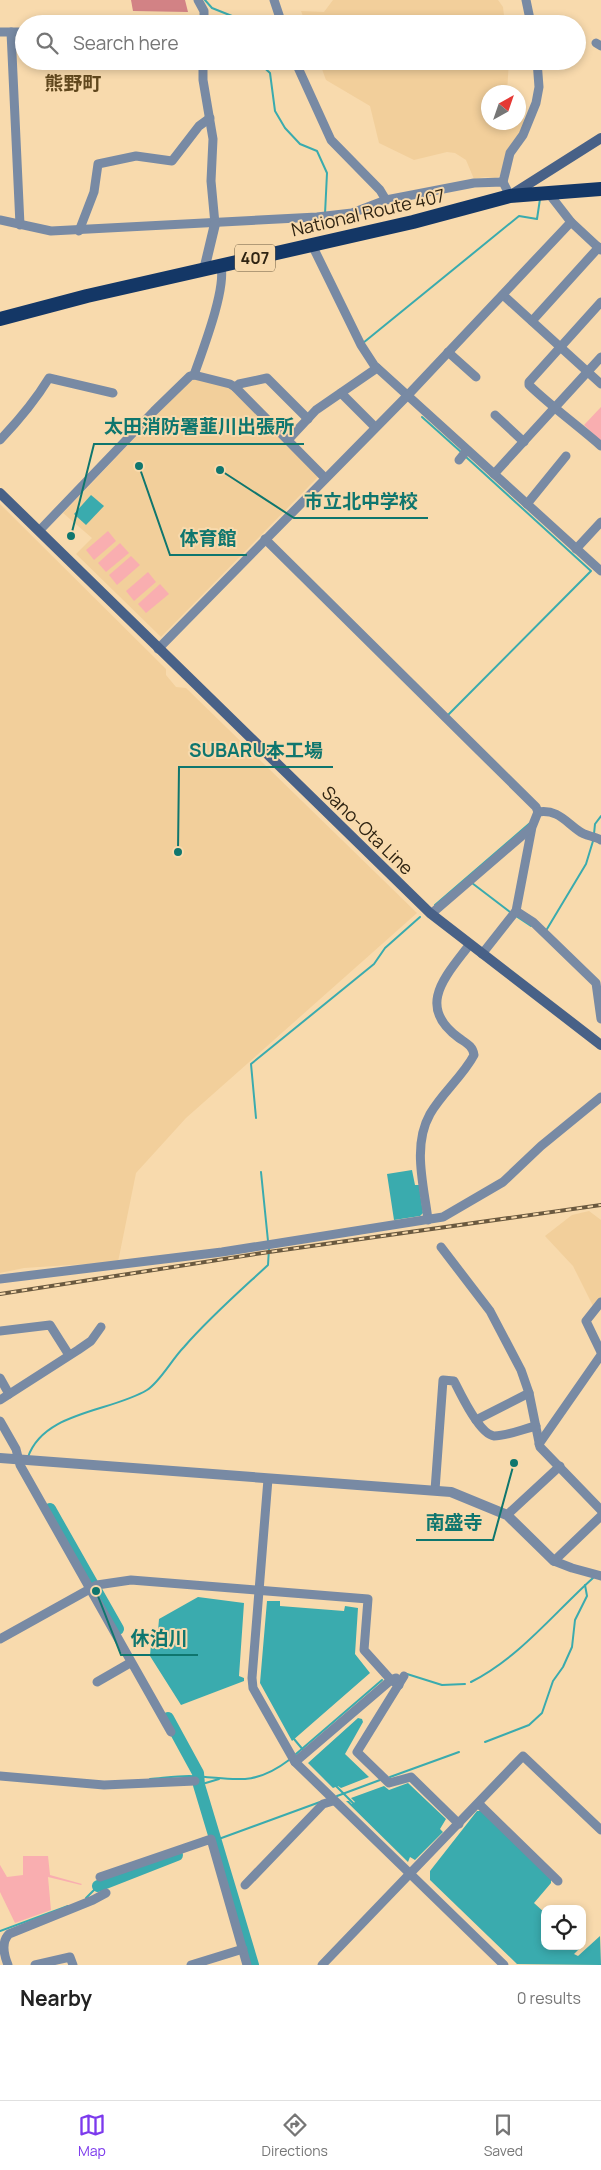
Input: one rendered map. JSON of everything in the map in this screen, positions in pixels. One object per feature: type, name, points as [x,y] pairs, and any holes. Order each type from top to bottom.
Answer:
[{"type":"highway","name":"National Route 407","points":[[0,318],[87,296],[413,222],[510,196],[601,189]]},
{"type":"main road","points":[[510,196],[601,138]]},
{"type":"main road","name":"Sano-Ota Line","points":[[0,493],[431,914],[601,1045]]},
{"type":"street","points":[[198,0],[204,15]]},
{"type":"street","points":[[274,0],[279,15]]},
{"type":"street","points":[[526,0],[529,15]]},
{"type":"street","points":[[0,32],[15,32]]},
{"type":"street","points":[[11,32],[20,224]]},
{"type":"street","points":[[203,70],[213,139],[210,181],[215,224],[204,270]]},
{"type":"street","points":[[299,70],[331,140],[380,190],[386,200]]},
{"type":"street","points":[[510,196],[503,182],[510,153],[523,136],[536,103],[539,87],[538,70]]},
{"type":"street","points":[[79,231],[94,192],[98,164],[136,156],[172,161],[199,126],[210,118]]},
{"type":"street","points":[[0,220],[51,232],[317,217],[352,213],[386,200],[482,181],[503,182]]},
{"type":"street","points":[[532,321],[600,249],[571,222],[550,195],[550,192]]},
{"type":"street","points":[[158,649],[407,396],[571,222]]},
{"type":"street","points":[[312,245],[361,345],[377,368],[601,571]]},
{"type":"street","points":[[194,375],[219,296],[221,266]]},
{"type":"street","points":[[503,295],[601,384]]},
{"type":"street","points":[[601,302],[529,382],[529,385],[554,408],[574,422],[601,446]]},
{"type":"street","points":[[448,352],[476,377]]},
{"type":"street","points":[[494,474],[601,358]]},
{"type":"street","points":[[288,440],[316,410],[377,368]]},
{"type":"street","points":[[39,531],[154,411],[190,376],[194,375],[230,384],[234,387],[326,478]]},
{"type":"street","points":[[0,440],[25,413],[42,391],[49,378],[112,393]]},
{"type":"street","points":[[234,387],[239,384],[267,378],[308,419]]},
{"type":"street","points":[[341,393],[375,427]]},
{"type":"street","points":[[495,414],[524,442]]},
{"type":"street","points":[[459,460],[467,450]]},
{"type":"street","points":[[527,504],[566,456]]},
{"type":"street","points":[[576,549],[601,522]]},
{"type":"street","points":[[265,539],[536,807],[538,812],[532,827],[514,913],[482,954]]},
{"type":"street","points":[[538,812],[547,810],[565,818],[579,831],[600,839]]},
{"type":"street","points":[[431,914],[532,827]]},
{"type":"street","points":[[514,913],[533,922],[596,983],[601,1019]]},
{"type":"street","points":[[428,1220],[420,1160],[422,1132],[430,1113],[474,1055],[472,1047],[448,1030],[440,1014],[437,997],[443,980],[470,944]]},
{"type":"street","points":[[0,1279],[230,1251],[443,1217],[503,1182],[541,1146],[601,1098]]},
{"type":"street","points":[[441,1247],[490,1311],[521,1370],[529,1393],[539,1444],[543,1451],[560,1466],[601,1510]]},
{"type":"street","points":[[539,1444],[601,1354],[586,1321],[601,1302]]},
{"type":"street","points":[[0,1331],[50,1325],[69,1356]]},
{"type":"street","points":[[0,1400],[69,1356],[91,1340],[101,1327]]},
{"type":"street","points":[[0,1378],[9,1394]]},
{"type":"street","points":[[435,1490],[443,1380],[454,1381],[476,1420],[485,1432],[492,1436],[536,1426]]},
{"type":"street","points":[[476,1420],[529,1393]]},
{"type":"street","points":[[0,1421],[16,1449],[18,1459],[92,1588],[130,1663],[171,1732]]},
{"type":"street","points":[[0,1458],[459,1493],[507,1515],[554,1561],[601,1576]]},
{"type":"street","points":[[507,1515],[560,1466]]},
{"type":"street","points":[[268,1479],[252,1684],[295,1762],[410,1876],[504,1965]]},
{"type":"street","points":[[554,1561],[601,1516]]},
{"type":"street","points":[[0,1639],[92,1588],[131,1580],[368,1600],[364,1650],[395,1682]]},
{"type":"street","points":[[97,1682],[130,1663]]},
{"type":"street","points":[[295,1762],[395,1682]]},
{"type":"street","points":[[395,1682],[357,1752],[390,1783],[411,1777],[459,1824]]},
{"type":"street","points":[[322,1965],[410,1876],[523,1756],[601,1830]]},
{"type":"street","points":[[0,1776],[104,1785],[195,1781]]},
{"type":"street","points":[[245,1885],[323,1804],[333,1801]]},
{"type":"street","points":[[479,1804],[558,1881]]},
{"type":"street","points":[[100,1877],[211,1839],[247,1965]]},
{"type":"street","points":[[5,1964],[4,1941],[10,1934],[106,1893]]},
{"type":"street","points":[[191,1965],[242,1949]]},
{"type":"street","points":[[34,1965],[70,1957],[73,1965]]},
{"type":"shaded area","points":[[131,0],[185,0],[188,12],[133,11]]},
{"type":"shaded area","points":[[333,0],[498,0],[503,7],[504,15],[303,15],[301,11],[324,12]]},
{"type":"shaded area","points":[[322,70],[508,70],[507,85],[481,85],[481,130],[524,130],[507,150],[500,176],[474,179],[466,160],[455,153],[447,152],[414,160],[379,143],[370,106],[326,80]]},
{"type":"shaded area","points":[[193,377],[229,387],[319,476],[161,637],[76,554],[92,538],[63,513]]},
{"type":"shaded area","points":[[601,407],[601,441],[584,425]]},
{"type":"shaded area","points":[[0,504],[166,669],[166,675],[176,687],[186,688],[417,913],[186,1118],[136,1173],[118,1262],[24,1268],[0,1273]]},
{"type":"shaded area","points":[[108,531],[116,541],[94,560],[86,550]]},
{"type":"shaded area","points":[[120,543],[129,553],[106,572],[98,563]]},
{"type":"shaded area","points":[[131,556],[140,565],[117,585],[109,575]]},
{"type":"shaded area","points":[[148,572],[156,582],[134,601],[126,591]]},
{"type":"shaded area","points":[[160,584],[169,594],[146,613],[138,604]]},
{"type":"shaded area","points":[[589,1211],[601,1220],[601,1300],[594,1308],[573,1266],[545,1236],[572,1215]]},
{"type":"shaded area","points":[[23,1856],[48,1856],[50,1875],[82,1884],[48,1877],[51,1910],[15,1923],[0,1892],[0,1865],[7,1877],[23,1875]]},
{"type":"water","points":[[91,495],[104,506],[86,525],[74,514]]},
{"type":"water","points":[[412,1170],[415,1185],[419,1185],[423,1213],[420,1216],[394,1220],[387,1174]]},
{"type":"water","points":[[198,1597],[244,1603],[239,1676],[244,1678],[244,1681],[181,1705],[150,1656],[151,1644],[157,1643],[159,1619]]},
{"type":"water","points":[[267,1601],[280,1601],[280,1606],[344,1611],[345,1606],[358,1608],[355,1654],[370,1673],[292,1741],[260,1683]]},
{"type":"water","points":[[358,1718],[362,1719],[363,1722],[345,1754],[369,1777],[341,1788],[338,1786],[333,1788],[308,1763]]},
{"type":"water","points":[[408,1783],[446,1819],[440,1829],[443,1832],[415,1860],[410,1857],[408,1862],[346,1801],[352,1804],[355,1802],[351,1798],[384,1786],[389,1790]]},
{"type":"water","points":[[477,1811],[482,1811],[551,1878],[551,1883],[534,1903],[541,1909],[541,1950],[578,1950],[574,1954],[578,1956],[600,1936],[601,1965],[517,1964],[430,1880],[430,1871]]},
{"type":"waterway","points":[[205,0],[212,8],[230,15]]},
{"type":"waterway","points":[[267,70],[270,73],[275,111],[285,128],[300,144],[317,151],[327,173],[325,214]]},
{"type":"waterway","points":[[363,343],[519,216],[537,219],[540,199]]},
{"type":"waterway","points":[[422,417],[461,452]]},
{"type":"waterway","points":[[448,715],[591,571],[466,457]]},
{"type":"waterway","points":[[594,834],[595,824],[601,816]]},
{"type":"waterway","points":[[435,905],[530,823]]},
{"type":"waterway","points":[[547,929],[586,864],[593,841]]},
{"type":"waterway","points":[[472,883],[510,912]]},
{"type":"waterway","points":[[516,916],[531,926]]},
{"type":"waterway","points":[[256,1118],[251,1064],[374,964],[385,948],[420,917]]},
{"type":"waterway","points":[[261,1172],[268,1241]]},
{"type":"waterway","points":[[28,1457],[36,1442],[48,1430],[63,1421],[132,1397],[152,1386],[179,1352],[204,1325],[268,1265],[269,1248]]},
{"type":"waterway","points":[[50,1509],[118,1629]]},
{"type":"waterway","points":[[471,1682],[489,1672],[521,1648],[593,1578]]},
{"type":"waterway","points":[[485,1742],[529,1725],[542,1713],[553,1681],[563,1667],[572,1647],[575,1620],[587,1596],[585,1585]]},
{"type":"waterway","points":[[407,1674],[442,1685],[465,1684]]},
{"type":"waterway","points":[[296,1754],[382,1680]]},
{"type":"waterway","points":[[168,1718],[198,1773],[199,1785],[253,1965]]},
{"type":"waterway","points":[[294,1739],[304,1751]]},
{"type":"waterway","points":[[390,1777],[459,1752]]},
{"type":"waterway","points":[[150,1779],[189,1776],[229,1779],[252,1778],[276,1769],[289,1760]]},
{"type":"waterway","points":[[199,1785],[219,1779]]},
{"type":"waterway","points":[[337,1796],[380,1780]]},
{"type":"waterway","points":[[334,1784],[354,1804]]},
{"type":"waterway","points":[[216,1840],[320,1802]]},
{"type":"waterway","points":[[98,1886],[177,1855]]},
{"type":"waterway","points":[[86,1898],[98,1886]]},
{"type":"waterway","points":[[0,1931],[68,1906]]},
{"type":"railway","points":[[0,1294],[269,1252],[601,1205]]},
{"type":"place","name":"体育館","points":[[139,466]]},
{"type":"place","name":"市立北中学校","points":[[220,470]]},
{"type":"place","name":"太田消防署韮川出張所","points":[[71,536]]},
{"type":"place","name":"SUBARU本工場","points":[[178,852]]},
{"type":"place","name":"南盛寺","points":[[514,1463]]},
{"type":"place","name":"休泊川","points":[[96,1591]]},
{"type":"district","name":"熊野町","points":[[73,83]]}]
